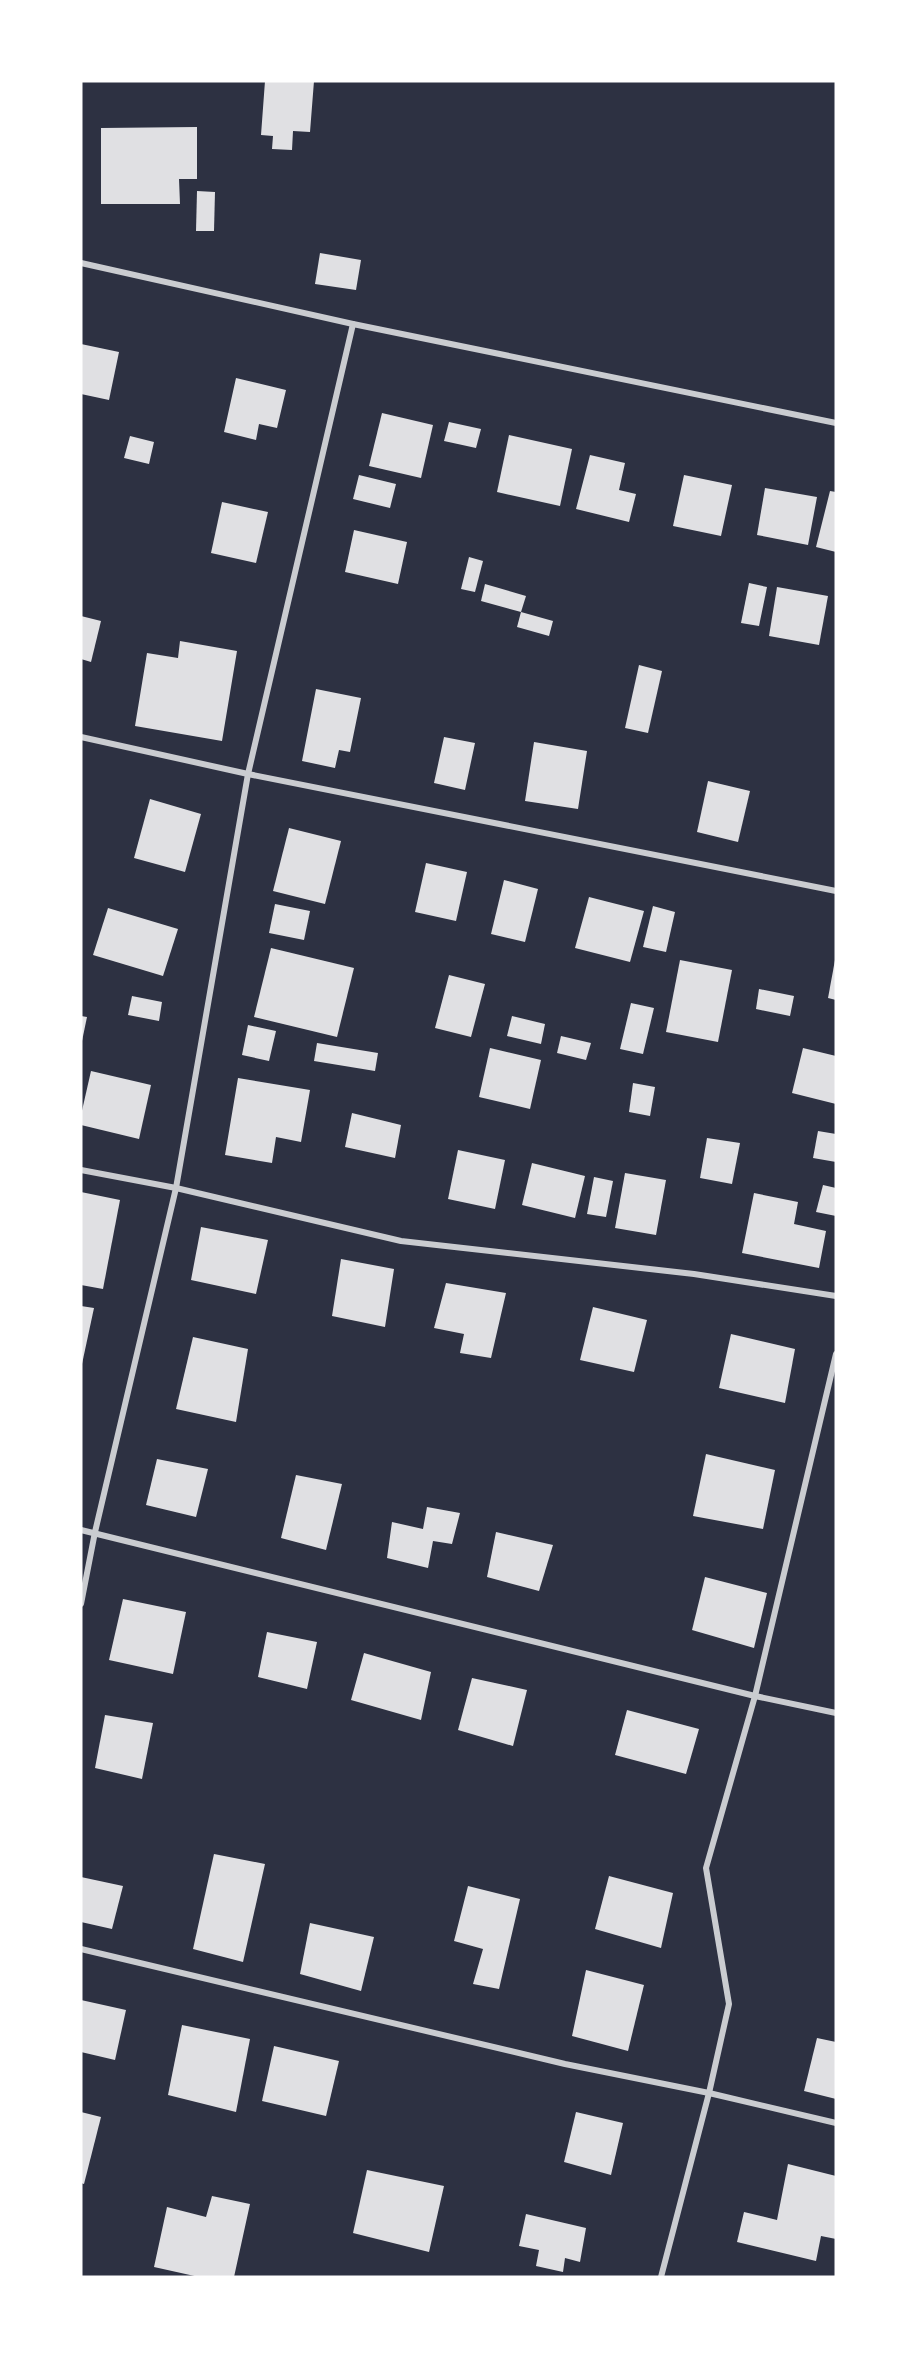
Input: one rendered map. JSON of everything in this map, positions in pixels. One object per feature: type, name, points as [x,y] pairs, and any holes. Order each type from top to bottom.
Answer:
[{"type":"street","points":[[81,263],[352,324],[836,423]]},
{"type":"street","points":[[81,1604],[95,1532],[176,1188],[248,774],[352,324]]},
{"type":"street","points":[[81,737],[248,774],[836,891]]},
{"type":"street","points":[[81,1170],[176,1188],[401,1241],[694,1274],[836,1296]]},
{"type":"street","points":[[661,2277],[709,2093],[729,2004],[706,1868],[755,1696],[836,1354]]},
{"type":"street","points":[[81,1530],[755,1696],[836,1713]]},
{"type":"street","points":[[81,1949],[565,2064],[709,2093],[836,2123]]},
{"type":"building","points":[[265,81],[314,81],[310,132],[293,131],[292,150],[272,149],[273,136],[261,135]]},
{"type":"building","points":[[197,127],[197,179],[179,179],[180,204],[101,204],[101,128]]},
{"type":"building","points":[[197,191],[215,192],[214,231],[196,231]]},
{"type":"building","points":[[320,253],[361,260],[356,290],[315,284]]},
{"type":"building","points":[[81,344],[119,352],[109,400],[81,394]]},
{"type":"building","points":[[236,378],[286,390],[277,428],[259,424],[256,440],[224,432]]},
{"type":"building","points":[[382,413],[433,425],[421,478],[369,466]]},
{"type":"building","points":[[449,422],[481,429],[476,448],[444,441]]},
{"type":"building","points":[[509,435],[572,449],[560,506],[497,492]]},
{"type":"building","points":[[130,436],[154,442],[149,464],[124,458]]},
{"type":"building","points":[[590,455],[625,463],[619,490],[636,494],[629,522],[576,509]]},
{"type":"building","points":[[359,475],[396,484],[390,508],[353,499]]},
{"type":"building","points":[[684,475],[732,485],[721,536],[673,526]]},
{"type":"building","points":[[765,488],[817,497],[808,545],[757,535]]},
{"type":"building","points":[[830,491],[836,492],[836,552],[816,547]]},
{"type":"building","points":[[222,502],[268,512],[256,563],[211,553]]},
{"type":"building","points":[[354,530],[407,542],[398,584],[345,572]]},
{"type":"building","points":[[469,557],[483,561],[475,592],[461,589]]},
{"type":"building","points":[[749,583],[767,587],[759,626],[741,623]]},
{"type":"building","points":[[485,584],[526,596],[521,612],[481,601]]},
{"type":"building","points":[[777,587],[828,596],[819,645],[769,636]]},
{"type":"building","points":[[521,612],[553,621],[549,636],[517,627]]},
{"type":"building","points":[[81,616],[101,621],[91,662],[81,659]]},
{"type":"building","points":[[180,641],[237,651],[222,741],[135,726],[147,653],[178,658]]},
{"type":"building","points":[[639,665],[662,671],[648,733],[625,728]]},
{"type":"building","points":[[316,689],[361,698],[350,752],[339,750],[335,768],[302,761]]},
{"type":"building","points":[[444,737],[475,743],[465,790],[434,783]]},
{"type":"building","points":[[534,742],[587,751],[578,809],[525,801]]},
{"type":"building","points":[[708,781],[750,791],[738,842],[697,832]]},
{"type":"building","points":[[150,799],[201,814],[185,872],[134,858]]},
{"type":"building","points":[[289,828],[341,841],[325,904],[273,891]]},
{"type":"building","points":[[426,863],[467,872],[456,921],[415,912]]},
{"type":"building","points":[[504,880],[538,889],[525,942],[491,934]]},
{"type":"building","points":[[589,897],[644,911],[630,962],[575,948]]},
{"type":"building","points":[[275,904],[310,911],[304,940],[269,933]]},
{"type":"building","points":[[653,906],[675,912],[666,952],[643,947]]},
{"type":"building","points":[[108,908],[178,929],[163,976],[93,955]]},
{"type":"building","points":[[271,948],[354,968],[337,1037],[254,1017]]},
{"type":"building","points":[[680,960],[732,970],[718,1042],[666,1032]]},
{"type":"building","points":[[836,960],[836,1000],[828,998]]},
{"type":"building","points":[[449,975],[485,984],[471,1037],[435,1028]]},
{"type":"building","points":[[759,989],[794,996],[790,1016],[756,1009]]},
{"type":"building","points":[[132,996],[162,1002],[159,1021],[128,1015]]},
{"type":"building","points":[[631,1003],[654,1008],[643,1054],[620,1049]]},
{"type":"building","points":[[81,1016],[87,1017],[82,1041],[81,1041]]},
{"type":"building","points":[[512,1016],[545,1024],[541,1044],[507,1036]]},
{"type":"building","points":[[248,1025],[276,1031],[269,1061],[242,1055]]},
{"type":"building","points":[[561,1036],[591,1043],[586,1060],[557,1053]]},
{"type":"building","points":[[317,1043],[378,1053],[375,1071],[314,1061]]},
{"type":"building","points":[[490,1048],[541,1060],[530,1109],[479,1097]]},
{"type":"building","points":[[803,1048],[836,1056],[836,1104],[792,1093]]},
{"type":"building","points":[[91,1071],[151,1085],[139,1139],[81,1125],[81,1115]]},
{"type":"building","points":[[238,1078],[310,1090],[301,1142],[276,1137],[272,1163],[225,1155]]},
{"type":"building","points":[[633,1083],[655,1087],[650,1116],[629,1112]]},
{"type":"building","points":[[352,1113],[401,1125],[395,1158],[345,1147]]},
{"type":"building","points":[[818,1131],[836,1134],[836,1162],[813,1158]]},
{"type":"building","points":[[707,1138],[740,1143],[732,1184],[700,1178]]},
{"type":"building","points":[[458,1150],[505,1160],[495,1209],[448,1199]]},
{"type":"building","points":[[532,1163],[585,1176],[575,1218],[522,1205]]},
{"type":"building","points":[[625,1173],[666,1180],[656,1235],[615,1228]]},
{"type":"building","points":[[594,1177],[613,1181],[606,1217],[587,1214]]},
{"type":"building","points":[[823,1185],[836,1188],[836,1216],[816,1212]]},
{"type":"building","points":[[81,1192],[120,1200],[103,1289],[81,1285]]},
{"type":"building","points":[[754,1193],[798,1202],[794,1224],[826,1231],[819,1268],[742,1253]]},
{"type":"building","points":[[201,1227],[268,1240],[256,1294],[191,1280]]},
{"type":"building","points":[[341,1259],[394,1269],[385,1327],[332,1316]]},
{"type":"building","points":[[446,1283],[506,1293],[491,1358],[460,1353],[464,1334],[434,1328]]},
{"type":"building","points":[[81,1306],[94,1308],[82,1364],[81,1364]]},
{"type":"building","points":[[593,1307],[647,1320],[634,1372],[580,1360]]},
{"type":"building","points":[[731,1334],[795,1349],[785,1403],[719,1388]]},
{"type":"building","points":[[193,1337],[248,1349],[236,1422],[176,1409]]},
{"type":"building","points":[[706,1454],[775,1470],[763,1529],[693,1516]]},
{"type":"building","points":[[157,1459],[208,1469],[196,1517],[146,1505]]},
{"type":"building","points":[[296,1475],[342,1484],[326,1550],[281,1538]]},
{"type":"building","points":[[427,1507],[460,1513],[452,1544],[433,1541],[428,1568],[387,1558],[392,1522],[423,1529]]},
{"type":"building","points":[[496,1532],[553,1545],[539,1591],[487,1577]]},
{"type":"building","points":[[705,1577],[767,1593],[754,1648],[692,1630]]},
{"type":"building","points":[[123,1599],[186,1612],[173,1674],[109,1660]]},
{"type":"building","points":[[267,1632],[317,1642],[307,1689],[258,1677]]},
{"type":"building","points":[[364,1653],[431,1672],[421,1720],[351,1700]]},
{"type":"building","points":[[472,1678],[527,1690],[513,1746],[458,1730]]},
{"type":"building","points":[[627,1710],[699,1729],[686,1774],[615,1755]]},
{"type":"building","points":[[105,1715],[153,1723],[142,1779],[95,1768]]},
{"type":"building","points":[[214,1854],[265,1864],[243,1962],[193,1949]]},
{"type":"building","points":[[609,1876],[673,1893],[661,1948],[595,1929]]},
{"type":"building","points":[[81,1877],[123,1886],[112,1929],[81,1922]]},
{"type":"building","points":[[468,1886],[520,1899],[499,1989],[473,1984],[483,1949],[454,1941]]},
{"type":"building","points":[[310,1923],[374,1937],[361,1991],[300,1974]]},
{"type":"building","points":[[586,1970],[644,1985],[628,2051],[572,2036]]},
{"type":"building","points":[[81,2000],[126,2010],[115,2060],[81,2052]]},
{"type":"building","points":[[182,2025],[250,2039],[236,2112],[168,2095]]},
{"type":"building","points":[[817,2038],[836,2042],[836,2099],[804,2091]]},
{"type":"building","points":[[274,2046],[339,2061],[326,2116],[262,2101]]},
{"type":"building","points":[[81,2112],[101,2117],[84,2184],[81,2183]]},
{"type":"building","points":[[576,2112],[623,2123],[611,2175],[564,2162]]},
{"type":"building","points":[[788,2164],[836,2176],[836,2239],[821,2236],[816,2261],[737,2242],[744,2212],[777,2220]]},
{"type":"building","points":[[367,2170],[444,2186],[429,2252],[353,2233]]},
{"type":"building","points":[[212,2196],[250,2204],[234,2277],[199,2277],[154,2267],[167,2207],[206,2217]]},
{"type":"building","points":[[526,2214],[586,2228],[580,2262],[565,2258],[563,2272],[536,2266],[539,2250],[519,2246]]}]
